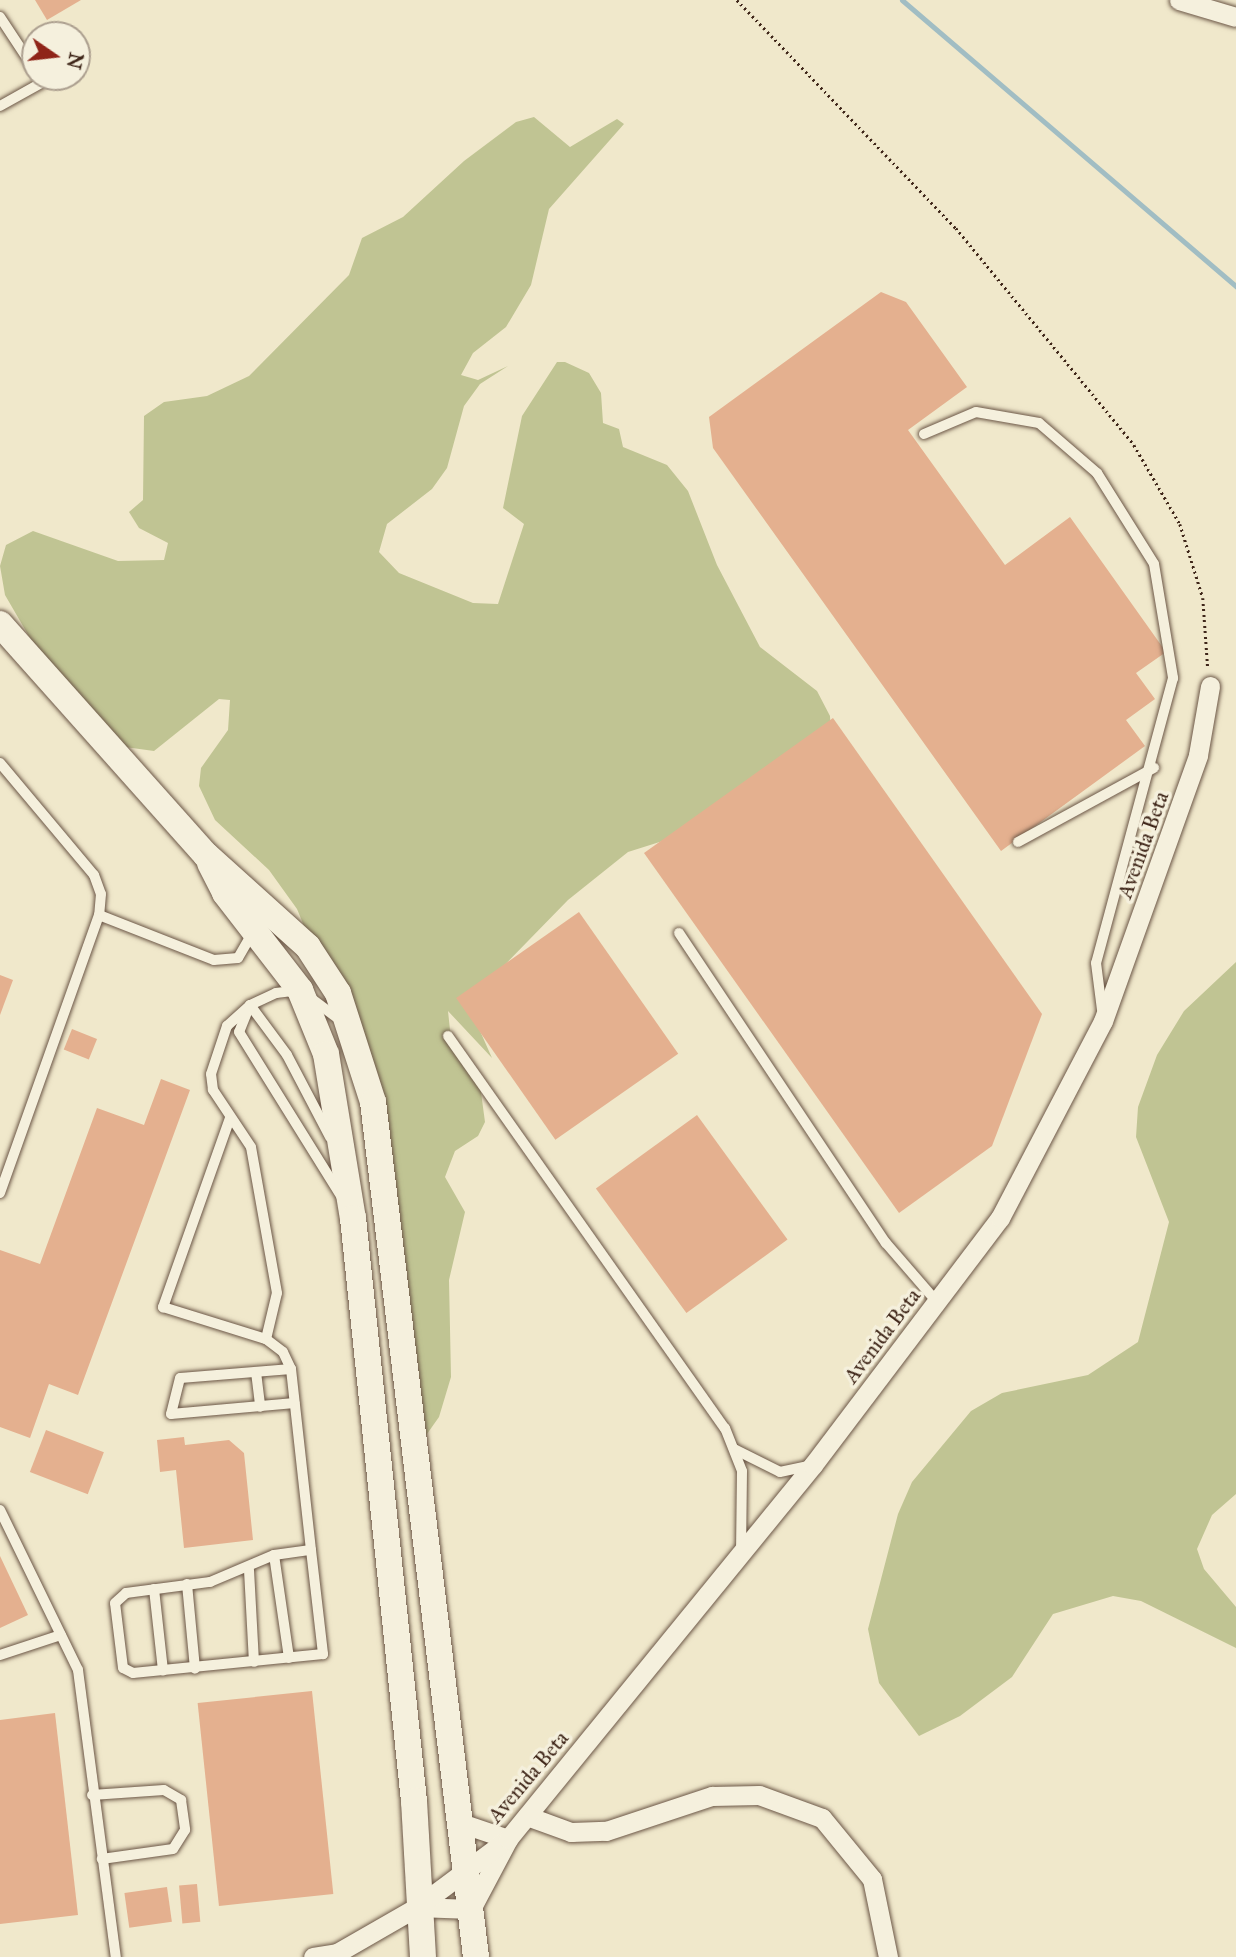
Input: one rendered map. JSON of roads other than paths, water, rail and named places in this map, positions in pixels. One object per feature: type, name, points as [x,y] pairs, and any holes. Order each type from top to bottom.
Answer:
[{"type":"main road","points":[[0,624],[206,855],[308,947],[338,993],[361,1064],[379,1149],[476,1957]]},
{"type":"main road","points":[[206,855],[225,893],[300,990],[326,1054],[353,1217],[414,1801],[417,1907],[423,1957]]},
{"type":"street","points":[[1179,0],[1236,17]]},
{"type":"street","name":"Avenida Beta","points":[[343,1955],[417,1907],[508,1839],[813,1465],[1000,1218],[1103,1021],[1198,755],[1210,686]]},
{"type":"street","points":[[527,1816],[571,1832],[606,1831],[712,1796],[759,1795],[822,1818],[872,1879],[888,1957]]},
{"type":"street","points":[[417,1907],[471,1909],[508,1839],[458,1822]]},
{"type":"street","points":[[313,1957],[343,1955]]},
{"type":"lane","points":[[0,17],[21,49]]},
{"type":"lane","points":[[0,106],[27,91]]},
{"type":"lane","points":[[924,434],[976,412],[999,412],[1040,424],[1097,473],[1154,564],[1169,626],[1173,678],[1154,768],[1096,963],[1103,1021]]},
{"type":"lane","points":[[0,763],[94,875],[99,915],[0,1194]]},
{"type":"lane","points":[[1018,842],[1154,768]]},
{"type":"lane","points":[[99,915],[214,960],[238,958],[255,929]]},
{"type":"lane","points":[[680,933],[886,1243],[937,1302]]},
{"type":"lane","points":[[265,1339],[277,1293],[272,1262],[251,1147],[213,1090],[214,1054],[227,1026],[250,1005],[300,990],[335,1016],[361,1064]]},
{"type":"lane","points":[[250,1005],[287,1055],[346,1168]]},
{"type":"lane","points":[[250,1005],[239,1032],[353,1217]]},
{"type":"lane","points":[[448,1036],[726,1428],[742,1471],[741,1555]]},
{"type":"lane","points":[[230,1118],[163,1307],[265,1339],[283,1352],[291,1369],[323,1654],[195,1669],[163,1671],[124,1668],[116,1634],[115,1603],[127,1593],[187,1584],[249,1570],[274,1555],[311,1550]]},
{"type":"lane","points":[[291,1369],[180,1378],[171,1414],[295,1403]]},
{"type":"lane","points":[[256,1372],[260,1406]]},
{"type":"lane","points":[[734,1449],[780,1472],[813,1465]]},
{"type":"lane","points":[[0,1510],[78,1670],[92,1795],[116,1957]]},
{"type":"lane","points":[[274,1555],[289,1658]]},
{"type":"lane","points":[[249,1570],[254,1662]]},
{"type":"lane","points":[[187,1584],[195,1669]]},
{"type":"lane","points":[[154,1589],[163,1671]]},
{"type":"lane","points":[[0,1655],[61,1636]]},
{"type":"lane","points":[[92,1795],[164,1790],[181,1800],[185,1830],[173,1849],[102,1859]]},
{"type":"waterway","points":[[902,0],[1236,286]]}]
